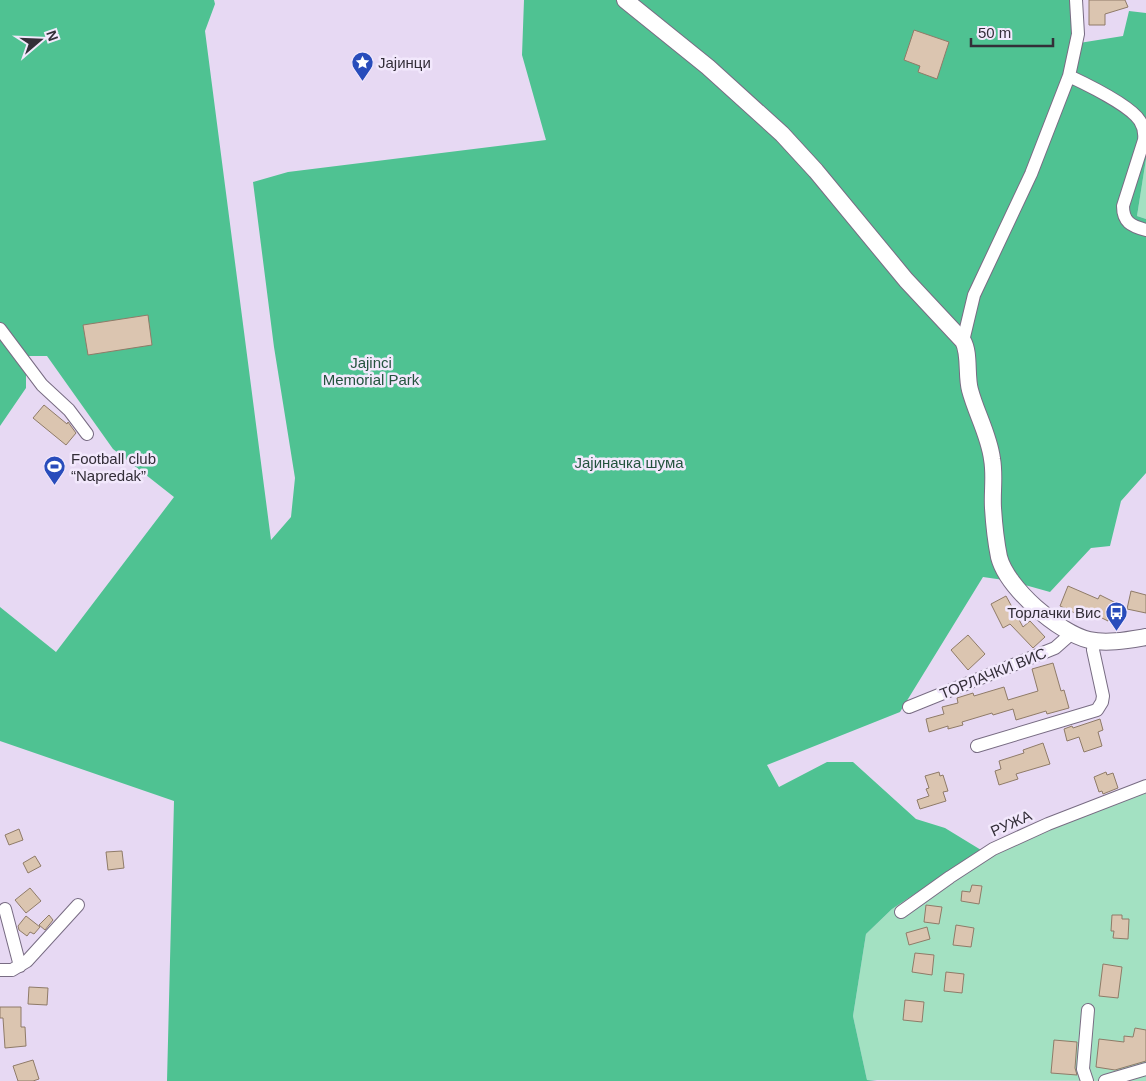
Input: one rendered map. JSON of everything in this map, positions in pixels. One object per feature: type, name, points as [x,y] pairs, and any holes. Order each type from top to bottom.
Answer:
[{"type":"street","points":[[624,0],[708,67],[782,134],[906,280],[963,342],[966,349],[970,390],[992,458],[993,508],[999,557],[1004,569],[1021,593],[1034,606],[1072,634],[1094,641],[1146,637]]},
{"type":"street","points":[[963,342],[974,296],[1031,174],[1069,76],[1078,34],[1076,0]]},
{"type":"street","points":[[1069,76],[1119,104],[1140,121],[1144,130],[1144,140],[1125,199],[1123,213],[1125,219],[1130,223],[1146,230]]},
{"type":"street","points":[[0,329],[42,385],[69,410],[86,434]]},
{"type":"street","name":"ТОРЛАЧКИ ВИС","points":[[909,707],[1055,648],[1072,634]]},
{"type":"street","points":[[977,746],[1097,710],[1103,696],[1093,650],[1094,641]]},
{"type":"street","name":"РУЖА","points":[[901,912],[993,848],[1048,824],[1146,786]]},
{"type":"street","points":[[0,970],[12,970],[32,956],[78,905]]},
{"type":"street","points":[[5,909],[20,966]]},
{"type":"street","points":[[1086,1081],[1084,1069],[1088,1010]]},
{"type":"street","points":[[1105,1081],[1146,1069]]},
{"type":"green space","name":"Јајиначка шума","points":[[0,0],[214,0],[215,4],[205,31],[271,540],[291,517],[295,478],[274,347],[253,182],[288,172],[546,140],[522,55],[524,0],[1071,0],[1073,44],[1123,36],[1129,11],[1146,13],[1146,159],[1137,216],[1146,219],[1146,473],[1121,501],[1110,546],[1091,548],[1050,592],[1011,581],[983,577],[900,712],[767,765],[779,787],[827,762],[853,762],[916,819],[945,828],[981,850],[892,909],[866,934],[853,1016],[867,1080],[877,1081],[167,1081],[174,801],[0,741],[0,607],[56,652],[174,497],[113,449],[47,356],[26,356],[26,388],[0,426]]},
{"type":"green space","points":[[1146,159],[1146,219],[1137,216]]},
{"type":"green space","points":[[1146,787],[1146,1081],[867,1080],[853,1016],[866,934],[892,909],[925,886],[993,849]]},
{"type":"building","points":[[1089,0],[1125,0],[1128,7],[1105,14],[1105,25],[1089,25]]},
{"type":"building","points":[[914,30],[949,42],[937,79],[918,72],[920,66],[904,60]]},
{"type":"building","points":[[148,315],[152,345],[88,355],[83,325]]},
{"type":"building","points":[[44,405],[67,424],[68,422],[76,433],[66,445],[33,418]]},
{"type":"building","points":[[1068,586],[1098,599],[1100,595],[1116,603],[1108,621],[1080,607],[1077,614],[1060,606]]},
{"type":"building","points":[[1131,591],[1146,595],[1146,613],[1127,609]]},
{"type":"building","points":[[1006,596],[1023,627],[1030,621],[1045,637],[1033,648],[1010,624],[1003,628],[991,604]]},
{"type":"building","points":[[968,635],[985,654],[968,670],[951,650]]},
{"type":"building","points":[[1053,663],[1061,691],[1064,690],[1069,708],[1047,714],[1046,711],[1016,720],[1013,709],[962,722],[963,725],[948,729],[948,726],[929,732],[926,719],[944,714],[942,707],[958,703],[957,698],[973,693],[974,696],[1004,687],[1008,700],[1038,691],[1032,669]]},
{"type":"building","points":[[1100,719],[1103,730],[1098,732],[1102,746],[1084,752],[1079,737],[1067,741],[1064,729]]},
{"type":"building","points":[[1043,743],[1050,764],[1016,774],[1018,779],[999,785],[995,771],[1001,769],[999,761],[1024,753],[1023,750]]},
{"type":"building","points":[[939,772],[940,776],[943,775],[948,791],[943,792],[946,801],[920,809],[917,800],[929,796],[926,789],[929,788],[925,776]]},
{"type":"building","points":[[1106,772],[1107,775],[1113,773],[1118,788],[1103,794],[1102,791],[1099,792],[1094,777]]},
{"type":"building","points":[[19,829],[23,840],[9,845],[5,835]]},
{"type":"building","points":[[122,851],[124,868],[108,870],[106,852]]},
{"type":"building","points":[[35,856],[41,866],[28,873],[23,863]]},
{"type":"building","points":[[972,885],[982,886],[979,904],[961,901],[962,891],[970,892]]},
{"type":"building","points":[[30,888],[41,901],[26,913],[15,900]]},
{"type":"building","points":[[926,905],[942,907],[939,924],[924,922]]},
{"type":"building","points":[[49,915],[53,920],[45,930],[39,925]]},
{"type":"building","points":[[1112,915],[1122,915],[1122,919],[1129,919],[1128,939],[1113,938],[1114,931],[1111,931]]},
{"type":"building","points":[[26,916],[40,927],[34,934],[30,932],[27,936],[19,930],[18,926]]},
{"type":"building","points":[[956,925],[974,928],[971,947],[953,945]]},
{"type":"building","points":[[927,927],[930,939],[909,945],[906,933]]},
{"type":"building","points":[[915,953],[934,955],[932,975],[912,972]]},
{"type":"building","points":[[1103,964],[1122,967],[1118,998],[1099,996]]},
{"type":"building","points":[[946,972],[964,974],[962,993],[944,991]]},
{"type":"building","points":[[29,987],[48,988],[47,1005],[28,1004]]},
{"type":"building","points":[[905,1000],[924,1002],[922,1022],[903,1020]]},
{"type":"building","points":[[0,1007],[21,1007],[21,1027],[25,1027],[26,1046],[5,1048],[3,1018],[0,1018]]},
{"type":"building","points":[[1135,1028],[1146,1030],[1146,1061],[1115,1070],[1096,1067],[1099,1039],[1124,1042],[1124,1036],[1133,1037]]},
{"type":"building","points":[[1054,1040],[1077,1042],[1075,1068],[1077,1075],[1051,1073]]},
{"type":"building","points":[[33,1060],[39,1079],[18,1081],[13,1066]]},
{"type":"place","name":"Јајинци","points":[[362,81]]},
{"type":"place","name":"Football club “Napredak”","points":[[55,486]]},
{"type":"place","name":"Торлачки Вис","points":[[1117,631]]},
{"type":"park label","name":"Jajinci Memorial Park","points":[[371,370]]}]
